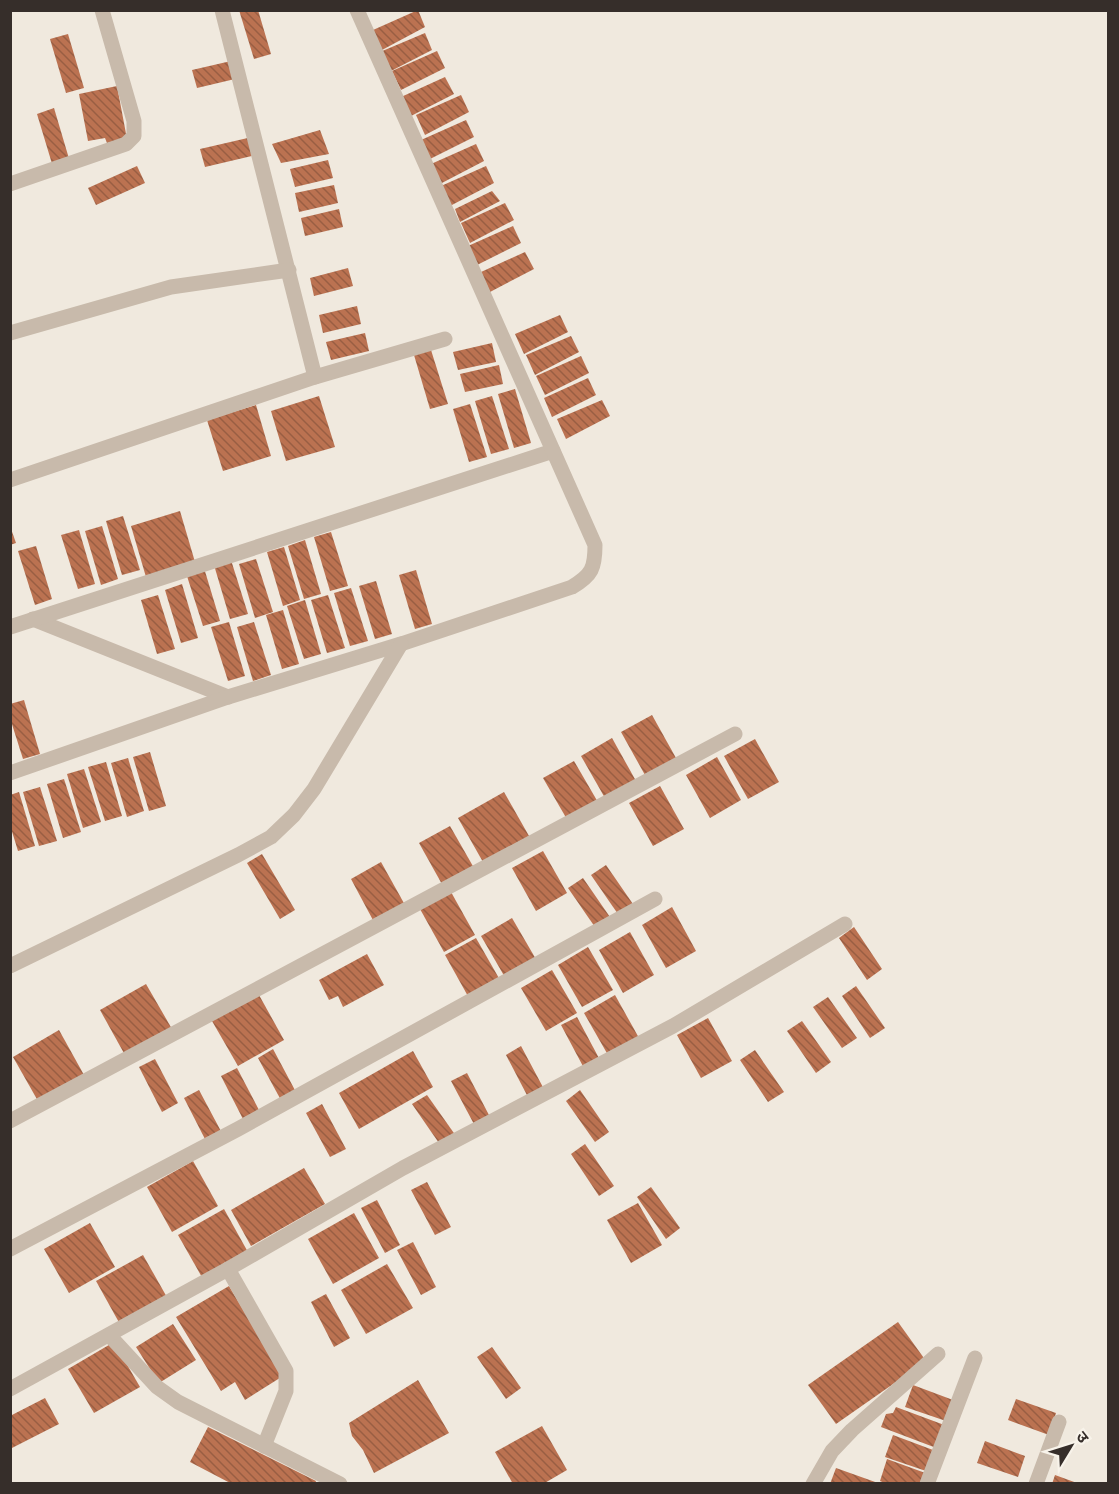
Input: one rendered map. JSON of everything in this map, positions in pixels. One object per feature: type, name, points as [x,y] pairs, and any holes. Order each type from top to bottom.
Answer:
[{"type":"street","points":[[10,184],[126,144],[134,136],[134,121],[102,10]]},
{"type":"street","points":[[222,10],[315,377]]},
{"type":"street","points":[[10,773],[228,698],[572,587],[589,574],[595,564],[595,545],[357,10]]},
{"type":"street","points":[[10,333],[171,287],[289,270]]},
{"type":"street","points":[[10,480],[315,377],[445,339]]},
{"type":"street","points":[[10,627],[553,451]]},
{"type":"street","points":[[33,619],[228,698]]},
{"type":"street","points":[[10,966],[271,837],[294,815],[314,789],[400,644]]},
{"type":"street","points":[[10,1120],[735,734]]},
{"type":"street","points":[[10,1249],[228,1134],[655,899]]},
{"type":"street","points":[[10,1389],[228,1269],[403,1168],[673,1026],[845,924]]},
{"type":"street","points":[[228,1269],[286,1371],[286,1391],[264,1446]]},
{"type":"street","points":[[109,1335],[157,1387],[178,1402],[340,1484]]},
{"type":"street","points":[[813,1484],[832,1451],[845,1437],[938,1354]]},
{"type":"street","points":[[927,1484],[975,1358]]},
{"type":"street","points":[[1036,1484],[1059,1422]]},
{"type":"building","points":[[239,10],[258,10],[271,54],[254,59]]},
{"type":"building","points":[[418,10],[425,27],[382,50],[373,30]]},
{"type":"building","points":[[425,33],[432,50],[389,72],[380,52]]},
{"type":"building","points":[[68,34],[84,88],[66,93],[50,39]]},
{"type":"building","points":[[437,51],[445,68],[401,90],[392,71]]},
{"type":"building","points":[[231,61],[235,79],[197,88],[192,70]]},
{"type":"building","points":[[445,77],[454,94],[409,117],[401,97]]},
{"type":"building","points":[[117,86],[127,139],[107,143],[105,138],[88,141],[79,94]]},
{"type":"building","points":[[461,95],[469,112],[425,135],[416,115]]},
{"type":"building","points":[[54,108],[70,162],[53,167],[37,114]]},
{"type":"building","points":[[466,120],[474,137],[430,159],[421,140]]},
{"type":"building","points":[[320,130],[329,154],[281,163],[272,144]]},
{"type":"building","points":[[252,137],[256,155],[205,167],[200,149]]},
{"type":"building","points":[[476,144],[484,161],[440,184],[431,164]]},
{"type":"building","points":[[328,160],[333,178],[295,187],[290,169]]},
{"type":"building","points":[[137,166],[145,183],[96,205],[88,188]]},
{"type":"building","points":[[486,166],[494,183],[450,206],[441,186]]},
{"type":"building","points":[[334,185],[338,203],[299,212],[295,193]]},
{"type":"building","points":[[492,191],[500,201],[460,222],[455,209]]},
{"type":"building","points":[[505,203],[514,220],[470,243],[461,223]]},
{"type":"building","points":[[339,209],[343,227],[305,236],[301,218]]},
{"type":"building","points":[[513,226],[521,243],[477,265],[468,246]]},
{"type":"building","points":[[525,252],[534,269],[490,292],[481,272]]},
{"type":"building","points":[[348,268],[353,286],[314,296],[310,278]]},
{"type":"building","points":[[357,306],[361,324],[323,333],[319,315]]},
{"type":"building","points":[[560,315],[568,332],[524,354],[515,334]]},
{"type":"building","points":[[365,333],[369,351],[331,360],[326,342]]},
{"type":"building","points":[[571,336],[579,352],[535,375],[526,355]]},
{"type":"building","points":[[492,343],[496,362],[458,370],[453,352]]},
{"type":"building","points":[[431,350],[448,404],[430,409],[414,355]]},
{"type":"building","points":[[581,356],[589,373],[545,395],[536,376]]},
{"type":"building","points":[[499,365],[503,384],[465,392],[460,374]]},
{"type":"building","points":[[588,378],[596,395],[552,417],[544,398]]},
{"type":"building","points":[[515,389],[531,443],[514,448],[498,394]]},
{"type":"building","points":[[319,396],[335,447],[286,461],[271,411]]},
{"type":"building","points":[[492,396],[509,449],[491,454],[475,401]]},
{"type":"building","points":[[602,400],[610,416],[566,439],[557,419]]},
{"type":"building","points":[[470,404],[487,457],[469,462],[453,409]]},
{"type":"building","points":[[256,405],[271,456],[223,471],[207,420]]},
{"type":"building","points":[[180,511],[195,562],[146,577],[131,526]]},
{"type":"building","points":[[123,516],[140,570],[122,575],[106,521]]},
{"type":"building","points":[[10,526],[16,543],[10,545]]},
{"type":"building","points":[[102,526],[118,579],[101,585],[85,531]]},
{"type":"building","points":[[79,530],[95,584],[78,589],[61,535]]},
{"type":"building","points":[[331,532],[348,586],[330,591],[314,537]]},
{"type":"building","points":[[305,540],[321,594],[304,599],[288,546]]},
{"type":"building","points":[[36,546],[52,599],[35,605],[18,551]]},
{"type":"building","points":[[284,547],[300,600],[283,606],[267,552]]},
{"type":"building","points":[[256,559],[273,612],[255,618],[239,564]]},
{"type":"building","points":[[231,560],[248,614],[230,619],[214,565]]},
{"type":"building","points":[[204,568],[220,621],[203,626],[186,573]]},
{"type":"building","points":[[416,570],[432,624],[415,629],[399,575]]},
{"type":"building","points":[[376,581],[392,634],[375,639],[359,586]]},
{"type":"building","points":[[182,584],[198,638],[181,643],[165,590]]},
{"type":"building","points":[[351,588],[368,641],[350,646],[334,593]]},
{"type":"building","points":[[158,595],[175,649],[157,654],[141,600]]},
{"type":"building","points":[[328,595],[345,648],[327,653],[311,600]]},
{"type":"building","points":[[305,600],[321,654],[304,659],[287,606]]},
{"type":"building","points":[[283,610],[299,664],[282,669],[266,615]]},
{"type":"building","points":[[229,622],[245,676],[228,681],[211,627]]},
{"type":"building","points":[[254,622],[271,675],[253,681],[237,627]]},
{"type":"building","points":[[24,700],[40,754],[23,759],[10,718],[10,704]]},
{"type":"building","points":[[652,715],[676,758],[645,775],[621,732]]},
{"type":"building","points":[[612,738],[636,781],[605,798],[581,756]]},
{"type":"building","points":[[755,739],[779,782],[748,799],[724,756]]},
{"type":"building","points":[[150,752],[166,806],[149,811],[133,757]]},
{"type":"building","points":[[717,757],[741,800],[710,818],[686,775]]},
{"type":"building","points":[[128,758],[144,811],[127,817],[111,763]]},
{"type":"building","points":[[574,761],[599,804],[568,821],[543,778]]},
{"type":"building","points":[[106,762],[122,816],[105,821],[88,767]]},
{"type":"building","points":[[84,769],[101,822],[83,828],[67,774]]},
{"type":"building","points":[[64,779],[81,832],[63,838],[47,784]]},
{"type":"building","points":[[660,786],[684,829],[653,846],[629,803]]},
{"type":"building","points":[[40,787],[57,841],[39,846],[23,792]]},
{"type":"building","points":[[19,792],[35,846],[18,851],[10,825],[10,795]]},
{"type":"building","points":[[504,792],[529,836],[483,862],[458,818]]},
{"type":"building","points":[[450,826],[474,868],[443,886],[419,843]]},
{"type":"building","points":[[543,851],[567,893],[536,911],[512,868]]},
{"type":"building","points":[[262,854],[295,910],[280,919],[247,863]]},
{"type":"building","points":[[381,862],[405,905],[374,922],[351,879]]},
{"type":"building","points":[[606,865],[635,907],[620,917],[591,875]]},
{"type":"building","points":[[583,878],[612,920],[597,930],[568,888]]},
{"type":"building","points":[[451,892],[475,935],[444,952],[420,909]]},
{"type":"building","points":[[672,907],[696,951],[666,968],[642,925]]},
{"type":"building","points":[[512,918],[537,961],[506,979],[481,936]]},
{"type":"building","points":[[854,927],[882,969],[867,980],[839,938]]},
{"type":"building","points":[[630,932],[654,975],[623,993],[599,950]]},
{"type":"building","points":[[476,938],[500,980],[469,998],[445,955]]},
{"type":"building","points":[[588,947],[613,990],[582,1007],[558,965]]},
{"type":"building","points":[[367,954],[384,985],[343,1007],[338,996],[329,1000],[319,980]]},
{"type":"building","points":[[552,970],[577,1013],[546,1031],[521,988]]},
{"type":"building","points":[[146,984],[172,1029],[125,1055],[100,1010]]},
{"type":"building","points":[[856,986],[885,1028],[870,1038],[842,996]]},
{"type":"building","points":[[259,995],[284,1040],[238,1066],[212,1021]]},
{"type":"building","points":[[615,995],[639,1038],[608,1055],[584,1013]]},
{"type":"building","points":[[828,997],[857,1038],[842,1048],[813,1007]]},
{"type":"building","points":[[577,1017],[601,1062],[585,1070],[561,1025]]},
{"type":"building","points":[[708,1018],[732,1061],[701,1078],[677,1035]]},
{"type":"building","points":[[802,1021],[831,1062],[816,1073],[787,1031]]},
{"type":"building","points":[[59,1030],[84,1075],[38,1101],[13,1057]]},
{"type":"building","points":[[521,1046],[545,1091],[529,1099],[506,1055]]},
{"type":"building","points":[[273,1049],[297,1094],[282,1102],[258,1058]]},
{"type":"building","points":[[755,1050],[784,1092],[768,1102],[740,1060]]},
{"type":"building","points":[[413,1051],[433,1087],[359,1129],[339,1093]]},
{"type":"building","points":[[155,1059],[178,1103],[162,1112],[139,1067]]},
{"type":"building","points":[[237,1068],[260,1112],[244,1121],[221,1076]]},
{"type":"building","points":[[467,1073],[490,1117],[475,1126],[451,1081]]},
{"type":"building","points":[[199,1090],[223,1135],[207,1143],[184,1098]]},
{"type":"building","points":[[580,1090],[609,1132],[595,1142],[566,1101]]},
{"type":"building","points":[[427,1095],[456,1136],[441,1146],[412,1104]]},
{"type":"building","points":[[322,1104],[346,1149],[330,1157],[306,1113]]},
{"type":"building","points":[[585,1144],[614,1186],[599,1196],[571,1154]]},
{"type":"building","points":[[193,1161],[218,1206],[172,1232],[147,1187]]},
{"type":"building","points":[[304,1168],[325,1204],[251,1246],[231,1210]]},
{"type":"building","points":[[427,1182],[451,1227],[435,1235],[411,1190]]},
{"type":"building","points":[[651,1187],[680,1228],[666,1239],[637,1197]]},
{"type":"building","points":[[377,1200],[400,1245],[385,1253],[361,1208]]},
{"type":"building","points":[[638,1203],[662,1245],[631,1263],[607,1220]]},
{"type":"building","points":[[224,1209],[249,1254],[203,1279],[178,1235]]},
{"type":"building","points":[[354,1213],[379,1258],[333,1284],[308,1239]]},
{"type":"building","points":[[90,1223],[115,1267],[69,1293],[44,1249]]},
{"type":"building","points":[[413,1242],[436,1287],[421,1295],[397,1250]]},
{"type":"building","points":[[143,1255],[168,1299],[121,1326],[96,1281]]},
{"type":"building","points":[[387,1264],[413,1308],[366,1334],[341,1290]]},
{"type":"building","points":[[229,1286],[283,1376],[245,1400],[235,1382],[221,1391],[176,1317]]},
{"type":"building","points":[[326,1294],[350,1338],[334,1347],[311,1302]]},
{"type":"building","points":[[898,1322],[926,1361],[836,1424],[808,1385]]},
{"type":"building","points":[[173,1324],[196,1360],[159,1383],[136,1347]]},
{"type":"building","points":[[114,1342],[140,1387],[94,1413],[68,1369]]},
{"type":"building","points":[[492,1347],[521,1388],[506,1399],[477,1357]]},
{"type":"building","points":[[418,1380],[449,1433],[374,1473],[363,1450],[352,1436],[349,1423]]},
{"type":"building","points":[[913,1385],[953,1400],[946,1421],[905,1407]]},
{"type":"building","points":[[45,1398],[59,1424],[10,1449],[10,1416]]},
{"type":"building","points":[[1016,1399],[1056,1413],[1049,1435],[1008,1420]]},
{"type":"building","points":[[896,1407],[947,1426],[939,1449],[881,1427],[886,1414],[893,1413]]},
{"type":"building","points":[[542,1426],[567,1470],[543,1484],[513,1484],[495,1452]]},
{"type":"building","points":[[208,1427],[316,1481],[315,1484],[232,1484],[190,1462]]},
{"type":"building","points":[[893,1435],[933,1450],[926,1471],[885,1457]]},
{"type":"building","points":[[985,1441],[1025,1456],[1018,1477],[977,1463]]},
{"type":"building","points":[[887,1459],[928,1474],[924,1484],[887,1484],[880,1481]]},
{"type":"building","points":[[836,1468],[878,1483],[878,1484],[830,1484]]},
{"type":"building","points":[[1055,1475],[1077,1483],[1077,1484],[1052,1484]]}]
